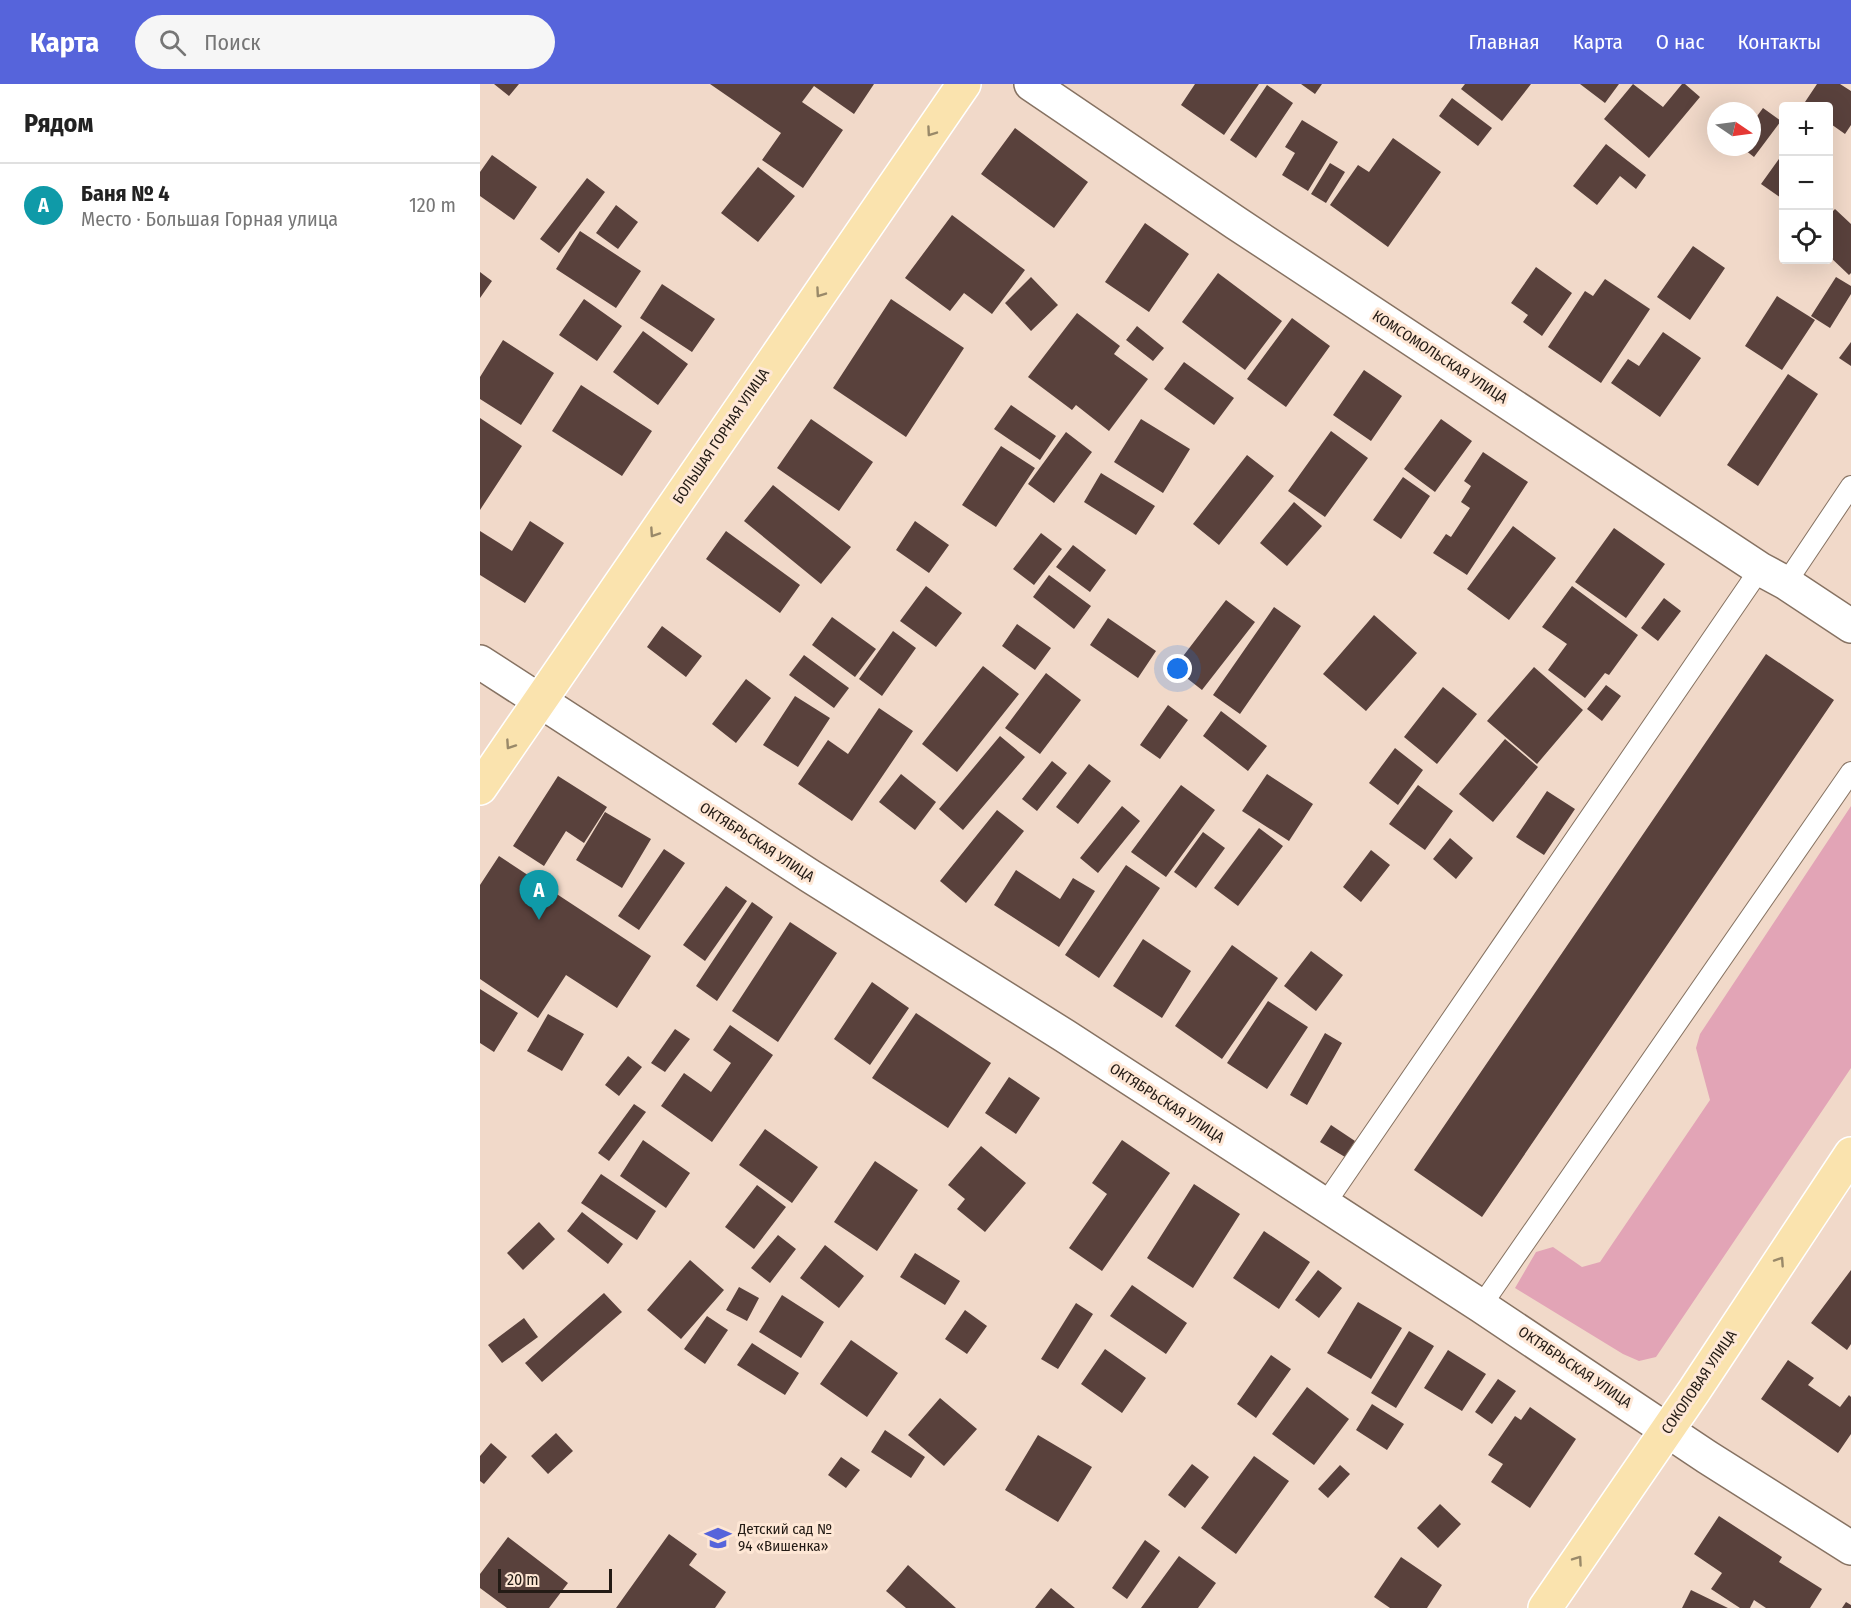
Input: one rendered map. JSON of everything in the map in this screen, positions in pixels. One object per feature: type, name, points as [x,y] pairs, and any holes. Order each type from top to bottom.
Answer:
[{"type":"main road","name":"БОЛЬШАЯ ГОРНАЯ УЛИЦА","points":[[480,788],[964,84]]},
{"type":"main road","name":"СОКОЛОВАЯ УЛИЦА","points":[[1545,1608],[1851,1154]]},
{"type":"street","name":"КОМСОМОЛЬСКАЯ УЛИЦА","points":[[1031,84],[1236,223],[1851,626]]},
{"type":"street","name":"ОКТЯБРЬСКАЯ УЛИЦА","points":[[480,662],[810,876],[1065,1036],[1325,1204],[1851,1548]]},
{"type":"lane","points":[[1325,1204],[1773,576],[1851,486]]},
{"type":"lane","points":[[1481,1306],[1851,772]]},
{"type":"shaded area","points":[[1851,806],[1851,1068],[1656,1357],[1639,1361],[1623,1354],[1515,1288],[1536,1252],[1553,1247],[1582,1267],[1600,1262],[1710,1100],[1696,1048],[1700,1034]]},
{"type":"building","points":[[494,84],[519,84],[509,96]]},
{"type":"building","points":[[710,84],[874,84],[854,114],[814,86],[802,102],[843,130],[803,188],[762,160],[781,133]]},
{"type":"building","points":[[1195,84],[1259,84],[1224,135],[1181,105]]},
{"type":"building","points":[[1301,84],[1322,84],[1315,94]]},
{"type":"building","points":[[1465,84],[1531,84],[1502,121],[1461,89]]},
{"type":"building","points":[[1580,84],[1619,84],[1605,103]]},
{"type":"building","points":[[1633,84],[1663,107],[1682,84],[1700,97],[1649,158],[1604,119]]},
{"type":"building","points":[[1817,84],[1840,84],[1851,91],[1851,125],[1845,134],[1833,126],[1833,102],[1805,102]]},
{"type":"building","points":[[1267,85],[1293,103],[1256,158],[1230,140]]},
{"type":"building","points":[[1452,98],[1492,128],[1478,146],[1439,116]]},
{"type":"building","points":[[1763,108],[1779,120],[1779,124],[1761,148],[1761,111]]},
{"type":"building","points":[[1302,120],[1338,142],[1308,191],[1282,175],[1295,153],[1285,147]]},
{"type":"building","points":[[1015,128],[1088,182],[1054,228],[981,174]]},
{"type":"building","points":[[1393,138],[1441,172],[1388,247],[1330,205],[1358,165],[1369,172]]},
{"type":"building","points":[[1606,144],[1646,175],[1636,189],[1620,176],[1597,205],[1573,186]]},
{"type":"building","points":[[492,155],[537,187],[514,220],[480,196],[480,172]]},
{"type":"building","points":[[1779,159],[1779,197],[1761,184]]},
{"type":"building","points":[[1330,163],[1345,172],[1326,203],[1311,194]]},
{"type":"building","points":[[758,167],[795,196],[758,242],[721,213]]},
{"type":"building","points":[[587,178],[605,192],[559,253],[540,239]]},
{"type":"building","points":[[616,205],[638,222],[618,249],[596,233]]},
{"type":"building","points":[[1835,209],[1851,224],[1851,273],[1849,275],[1833,260],[1833,211]]},
{"type":"building","points":[[952,215],[1025,270],[992,314],[964,293],[950,311],[905,278]]},
{"type":"building","points":[[1145,223],[1189,254],[1149,312],[1105,282]]},
{"type":"building","points":[[580,231],[641,271],[616,308],[556,269]]},
{"type":"building","points":[[1693,246],[1725,268],[1690,320],[1657,297]]},
{"type":"building","points":[[1536,267],[1572,293],[1542,336],[1523,322],[1528,315],[1511,303]]},
{"type":"building","points":[[480,272],[492,281],[480,298]]},
{"type":"building","points":[[1218,273],[1282,321],[1245,370],[1182,322]]},
{"type":"building","points":[[1031,277],[1058,305],[1031,331],[1005,303]]},
{"type":"building","points":[[1836,277],[1851,286],[1851,294],[1830,328],[1811,316]]},
{"type":"building","points":[[1605,279],[1650,309],[1601,383],[1548,347],[1585,291],[1593,296]]},
{"type":"building","points":[[662,284],[715,319],[692,352],[640,318]]},
{"type":"building","points":[[1777,296],[1815,320],[1782,370],[1745,346]]},
{"type":"building","points":[[584,299],[622,326],[597,361],[559,335]]},
{"type":"building","points":[[891,299],[964,348],[906,437],[833,388]]},
{"type":"building","points":[[1077,313],[1120,346],[1114,354],[1148,379],[1109,431],[1076,405],[1072,410],[1028,377]]},
{"type":"building","points":[[1292,318],[1330,346],[1286,407],[1247,379]]},
{"type":"building","points":[[1137,326],[1164,348],[1153,361],[1126,340]]},
{"type":"building","points":[[643,331],[688,364],[658,405],[613,372]]},
{"type":"building","points":[[1663,332],[1701,358],[1660,417],[1611,383],[1628,359],[1639,366]]},
{"type":"building","points":[[503,340],[554,373],[521,425],[480,399],[480,377]]},
{"type":"building","points":[[1851,342],[1851,366],[1839,358]]},
{"type":"building","points":[[1184,362],[1234,398],[1214,425],[1164,389]]},
{"type":"building","points":[[1364,370],[1402,396],[1371,441],[1333,415]]},
{"type":"building","points":[[1788,374],[1818,394],[1758,486],[1727,465]]},
{"type":"building","points":[[581,385],[652,431],[622,476],[552,431]]},
{"type":"building","points":[[1011,405],[1056,436],[1040,460],[994,429]]},
{"type":"building","points":[[480,418],[522,446],[480,510]]},
{"type":"building","points":[[811,419],[873,462],[839,511],[777,468]]},
{"type":"building","points":[[1141,419],[1190,449],[1163,493],[1114,462]]},
{"type":"building","points":[[1441,419],[1472,441],[1435,492],[1404,469]]},
{"type":"building","points":[[1331,431],[1368,458],[1325,517],[1288,491]]},
{"type":"building","points":[[1066,432],[1092,452],[1054,503],[1028,484]]},
{"type":"building","points":[[1001,446],[1035,468],[996,527],[962,505]]},
{"type":"building","points":[[1483,452],[1528,482],[1467,575],[1433,553],[1446,534],[1451,537],[1470,508],[1461,502],[1471,486],[1464,481]]},
{"type":"building","points":[[1247,455],[1274,476],[1219,545],[1193,524]]},
{"type":"building","points":[[1101,473],[1155,506],[1136,535],[1084,502]]},
{"type":"building","points":[[1403,477],[1430,496],[1401,539],[1373,520]]},
{"type":"building","points":[[773,485],[851,547],[821,584],[744,521]]},
{"type":"building","points":[[1294,502],[1322,526],[1287,566],[1260,543]]},
{"type":"building","points":[[530,521],[564,543],[525,603],[480,575],[480,531],[512,551]]},
{"type":"building","points":[[915,521],[949,545],[929,573],[896,550]]},
{"type":"building","points":[[1513,526],[1556,558],[1509,620],[1467,589]]},
{"type":"building","points":[[1614,528],[1665,564],[1626,618],[1575,582]]},
{"type":"building","points":[[726,531],[800,585],[780,613],[706,559]]},
{"type":"building","points":[[1041,533],[1062,549],[1034,585],[1013,569]]},
{"type":"building","points":[[1073,545],[1106,570],[1090,592],[1056,567]]},
{"type":"building","points":[[1049,575],[1091,606],[1074,629],[1033,597]]},
{"type":"building","points":[[926,586],[962,613],[936,647],[900,621]]},
{"type":"building","points":[[1572,586],[1638,635],[1609,675],[1605,673],[1585,698],[1548,670],[1567,644],[1542,627]]},
{"type":"building","points":[[1664,598],[1681,611],[1658,641],[1641,628]]},
{"type":"building","points":[[1226,600],[1255,622],[1202,690],[1174,668]]},
{"type":"building","points":[[1274,607],[1301,626],[1240,714],[1213,695]]},
{"type":"building","points":[[1374,615],[1417,653],[1366,711],[1323,674]]},
{"type":"building","points":[[832,617],[876,649],[855,677],[812,645]]},
{"type":"building","points":[[1108,618],[1156,651],[1138,678],[1090,645]]},
{"type":"building","points":[[1017,624],[1051,648],[1035,670],[1002,646]]},
{"type":"building","points":[[662,626],[702,656],[686,677],[647,647]]},
{"type":"building","points":[[893,631],[916,648],[882,696],[859,679]]},
{"type":"building","points":[[1766,654],[1834,700],[1482,1217],[1414,1170]]},
{"type":"building","points":[[804,655],[849,688],[834,708],[789,675]]},
{"type":"building","points":[[983,666],[1019,694],[957,772],[922,744]]},
{"type":"building","points":[[1534,667],[1583,710],[1537,764],[1487,721]]},
{"type":"building","points":[[1046,673],[1081,700],[1040,754],[1005,728]]},
{"type":"building","points":[[746,679],[771,698],[736,743],[712,724]]},
{"type":"building","points":[[1606,685],[1621,696],[1602,721],[1587,709]]},
{"type":"building","points":[[1443,687],[1477,714],[1437,764],[1404,737]]},
{"type":"building","points":[[795,696],[830,718],[798,767],[763,745]]},
{"type":"building","points":[[1168,705],[1188,720],[1160,759],[1140,745]]},
{"type":"building","points":[[879,708],[913,731],[852,821],[798,784],[828,740],[848,754]]},
{"type":"building","points":[[1221,711],[1267,746],[1248,771],[1203,736]]},
{"type":"building","points":[[1000,736],[1025,757],[963,830],[939,809]]},
{"type":"building","points":[[1505,739],[1538,767],[1493,822],[1459,794]]},
{"type":"building","points":[[1395,748],[1423,770],[1398,805],[1369,783]]},
{"type":"building","points":[[1052,761],[1067,773],[1037,811],[1022,799]]},
{"type":"building","points":[[1089,764],[1111,781],[1078,824],[1056,807]]},
{"type":"building","points":[[901,774],[936,802],[915,830],[879,802]]},
{"type":"building","points":[[1267,774],[1313,804],[1289,841],[1242,811]]},
{"type":"building","points":[[558,776],[607,807],[584,843],[566,831],[544,866],[513,846]]},
{"type":"building","points":[[1181,785],[1215,810],[1166,877],[1131,852]]},
{"type":"building","points":[[1418,785],[1453,811],[1425,850],[1389,824]]},
{"type":"building","points":[[1547,791],[1575,809],[1544,855],[1516,837]]},
{"type":"building","points":[[1122,806],[1140,821],[1098,873],[1080,858]]},
{"type":"building","points":[[997,810],[1024,831],[966,903],[940,881]]},
{"type":"building","points":[[605,812],[651,839],[622,888],[576,860]]},
{"type":"building","points":[[1259,828],[1283,846],[1238,906],[1214,888]]},
{"type":"building","points":[[1203,832],[1225,848],[1196,888],[1174,872]]},
{"type":"building","points":[[1450,838],[1473,858],[1456,879],[1433,859]]},
{"type":"building","points":[[664,849],[685,863],[639,930],[618,916]]},
{"type":"building","points":[[1371,850],[1390,865],[1361,902],[1343,887]]},
{"type":"building","points":[[499,856],[651,956],[617,1008],[566,975],[538,1018],[480,979],[480,885]]},
{"type":"building","points":[[1126,865],[1160,888],[1099,978],[1065,955]]},
{"type":"building","points":[[1016,870],[1060,899],[1073,878],[1095,891],[1059,947],[994,905]]},
{"type":"building","points":[[726,886],[747,901],[705,961],[683,945]]},
{"type":"building","points":[[752,902],[773,917],[717,1001],[696,986]]},
{"type":"building","points":[[790,922],[837,953],[778,1042],[732,1011]]},
{"type":"building","points":[[1143,939],[1191,971],[1162,1018],[1113,986]]},
{"type":"building","points":[[1232,945],[1278,978],[1222,1059],[1175,1026]]},
{"type":"building","points":[[1311,951],[1343,975],[1316,1011],[1284,986]]},
{"type":"building","points":[[872,982],[909,1008],[870,1065],[834,1039]]},
{"type":"building","points":[[480,989],[518,1013],[494,1052],[480,1043]]},
{"type":"building","points":[[1268,1001],[1308,1027],[1267,1089],[1227,1063]]},
{"type":"building","points":[[916,1013],[991,1063],[948,1128],[872,1078]]},
{"type":"building","points":[[548,1014],[584,1034],[562,1071],[527,1051]]},
{"type":"building","points":[[730,1025],[773,1055],[712,1142],[661,1106],[684,1073],[711,1092],[731,1063],[713,1050]]},
{"type":"building","points":[[675,1029],[690,1039],[665,1072],[651,1063]]},
{"type":"building","points":[[1325,1033],[1342,1043],[1307,1105],[1290,1095]]},
{"type":"building","points":[[628,1056],[642,1067],[619,1096],[605,1085]]},
{"type":"building","points":[[1009,1077],[1040,1098],[1016,1134],[985,1113]]},
{"type":"building","points":[[634,1104],[646,1112],[609,1161],[598,1153]]},
{"type":"building","points":[[1331,1125],[1355,1141],[1345,1157],[1320,1142]]},
{"type":"building","points":[[765,1129],[818,1167],[792,1203],[739,1165]]},
{"type":"building","points":[[643,1140],[690,1173],[666,1208],[620,1176]]},
{"type":"building","points":[[1122,1140],[1170,1173],[1102,1271],[1069,1248],[1107,1194],[1092,1183]]},
{"type":"building","points":[[981,1146],[1026,1183],[985,1232],[957,1209],[965,1199],[948,1185]]},
{"type":"building","points":[[875,1161],[918,1190],[877,1251],[834,1222]]},
{"type":"building","points":[[601,1174],[656,1211],[637,1240],[581,1203]]},
{"type":"building","points":[[1194,1184],[1240,1214],[1193,1288],[1147,1258]]},
{"type":"building","points":[[757,1185],[786,1207],[754,1249],[725,1227]]},
{"type":"building","points":[[582,1212],[623,1244],[608,1264],[567,1231]]},
{"type":"building","points":[[539,1222],[555,1239],[523,1270],[507,1253]]},
{"type":"building","points":[[1264,1231],[1310,1262],[1279,1309],[1233,1278]]},
{"type":"building","points":[[778,1235],[796,1249],[770,1283],[751,1268]]},
{"type":"building","points":[[825,1245],[864,1276],[839,1308],[800,1278]]},
{"type":"building","points":[[915,1253],[960,1281],[945,1305],[900,1277]]},
{"type":"building","points":[[690,1260],[724,1290],[681,1339],[647,1310]]},
{"type":"building","points":[[1318,1270],[1342,1288],[1319,1318],[1295,1300]]},
{"type":"building","points":[[1851,1270],[1851,1344],[1847,1350],[1811,1323]]},
{"type":"building","points":[[1132,1285],[1187,1323],[1166,1354],[1110,1316]]},
{"type":"building","points":[[739,1287],[759,1298],[747,1321],[726,1310]]},
{"type":"building","points":[[604,1293],[622,1312],[542,1382],[525,1363]]},
{"type":"building","points":[[782,1295],[824,1322],[801,1358],[759,1332]]},
{"type":"building","points":[[1358,1302],[1402,1328],[1371,1379],[1327,1353]]},
{"type":"building","points":[[1076,1303],[1093,1314],[1058,1369],[1041,1359]]},
{"type":"building","points":[[965,1310],[987,1326],[967,1354],[945,1339]]},
{"type":"building","points":[[707,1316],[728,1330],[705,1364],[684,1349]]},
{"type":"building","points":[[524,1318],[538,1337],[502,1363],[488,1345]]},
{"type":"building","points":[[1409,1331],[1434,1346],[1396,1408],[1371,1393]]},
{"type":"building","points":[[851,1340],[898,1373],[867,1417],[820,1384]]},
{"type":"building","points":[[752,1343],[799,1373],[785,1395],[737,1365]]},
{"type":"building","points":[[1105,1349],[1146,1378],[1122,1413],[1081,1384]]},
{"type":"building","points":[[1448,1350],[1486,1374],[1462,1411],[1424,1388]]},
{"type":"building","points":[[1271,1355],[1291,1369],[1256,1418],[1237,1404]]},
{"type":"building","points":[[1788,1360],[1814,1378],[1808,1385],[1840,1407],[1849,1395],[1851,1397],[1851,1434],[1838,1453],[1761,1399]]},
{"type":"building","points":[[1498,1379],[1516,1391],[1492,1424],[1475,1412]]},
{"type":"building","points":[[1307,1387],[1349,1419],[1314,1465],[1272,1434]]},
{"type":"building","points":[[940,1398],[977,1429],[944,1466],[908,1435]]},
{"type":"building","points":[[1372,1404],[1404,1424],[1387,1450],[1356,1430]]},
{"type":"building","points":[[1530,1407],[1576,1439],[1530,1508],[1491,1482],[1503,1464],[1488,1455],[1515,1416],[1521,1420]]},
{"type":"building","points":[[885,1430],[925,1457],[911,1478],[871,1452]]},
{"type":"building","points":[[556,1433],[573,1451],[548,1474],[531,1456]]},
{"type":"building","points":[[1038,1435],[1092,1467],[1058,1522],[1005,1490]]},
{"type":"building","points":[[491,1443],[507,1457],[484,1484],[480,1481],[480,1456]]},
{"type":"building","points":[[1254,1456],[1289,1481],[1236,1554],[1201,1528]]},
{"type":"building","points":[[841,1457],[860,1470],[846,1488],[828,1475]]},
{"type":"building","points":[[1192,1464],[1209,1477],[1185,1508],[1168,1495]]},
{"type":"building","points":[[1340,1465],[1350,1474],[1328,1498],[1318,1489]]},
{"type":"building","points":[[1440,1504],[1461,1524],[1438,1548],[1417,1528]]},
{"type":"building","points":[[1719,1516],[1782,1557],[1779,1562],[1822,1589],[1810,1608],[1766,1608],[1754,1600],[1750,1608],[1740,1608],[1711,1589],[1722,1573],[1694,1554]]},
{"type":"building","points":[[669,1534],[697,1554],[689,1565],[726,1592],[715,1608],[616,1608]]},
{"type":"building","points":[[508,1537],[568,1583],[549,1608],[507,1608],[480,1588],[480,1574]]},
{"type":"building","points":[[1145,1540],[1160,1551],[1127,1599],[1112,1588]]},
{"type":"building","points":[[1179,1556],[1216,1583],[1198,1608],[1141,1608]]},
{"type":"building","points":[[1401,1557],[1442,1585],[1427,1608],[1390,1608],[1374,1597]]},
{"type":"building","points":[[908,1565],[956,1608],[906,1608],[886,1591]]},
{"type":"building","points":[[1051,1588],[1075,1608],[1035,1608]]},
{"type":"building","points":[[1691,1590],[1728,1608],[1682,1608]]},
{"type":"building","points":[[1846,1602],[1851,1605],[1851,1608],[1842,1608]]},
{"type":"place","name":"Баня № 4","points":[[539,920]]},
{"type":"place","name":"Детский сад № 94 «Вишенка»","points":[[718,1538]]}]
